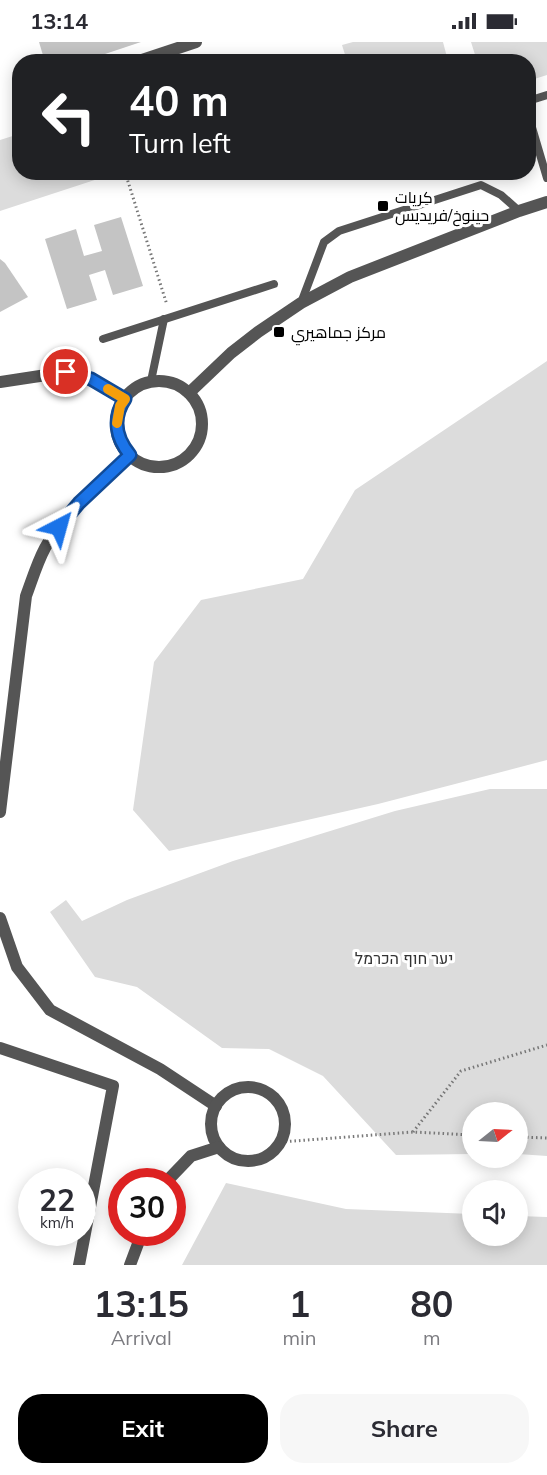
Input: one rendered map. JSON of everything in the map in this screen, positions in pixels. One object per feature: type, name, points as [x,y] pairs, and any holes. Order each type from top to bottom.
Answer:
[{"type":"street","points":[[160,54],[196,42]]},
{"type":"street","points":[[189,393],[258,332],[301,303],[350,277],[547,202]]},
{"type":"street","points":[[0,382],[66,372],[91,379],[125,399]]},
{"type":"street","points":[[151,381],[165,381],[178,385],[189,393],[198,405],[202,419],[201,434],[195,448],[185,459],[172,465],[157,467],[142,464],[130,455],[122,445],[117,432],[116,418],[125,399],[138,386],[151,381]]},
{"type":"street","points":[[0,812],[26,596],[35,570],[45,547],[79,503],[130,455]]},
{"type":"street","points":[[0,918],[17,967],[51,1010],[160,1069],[216,1106]]},
{"type":"street","points":[[0,1048],[113,1086],[79,1265]]},
{"type":"street","points":[[251,1086],[264,1089],[274,1096],[285,1118],[286,1130],[281,1142],[268,1155],[251,1162],[239,1161],[219,1147],[212,1136],[210,1124],[212,1112],[228,1092],[239,1087],[251,1086]]},
{"type":"street","points":[[179,1168],[191,1156],[219,1147]]},
{"type":"street","points":[[130,1265],[137,1246]]},
{"type":"lane","points":[[536,141],[547,178]]},
{"type":"lane","points":[[301,303],[324,242],[339,231],[481,185],[501,195],[519,211]]},
{"type":"lane","points":[[103,339],[274,284]]},
{"type":"lane","points":[[151,381],[167,318]]},
{"type":"path","points":[[127,180],[167,318]]},
{"type":"path","points":[[413,1132],[461,1071],[547,1045]]},
{"type":"path","points":[[281,1142],[413,1132],[462,1134]]},
{"type":"path","points":[[528,1137],[547,1138]]},
{"type":"green space","points":[[353,42],[443,42],[446,54],[345,54],[342,45]]},
{"type":"green space","points":[[471,42],[547,42],[547,75],[536,78],[536,54],[475,54]]},
{"type":"green space","points":[[12,136],[12,180],[95,180],[0,211],[0,140]]},
{"type":"green space","points":[[547,361],[547,760],[378,804],[169,851],[133,810],[154,662],[201,600],[303,579],[355,490]]},
{"type":"green space","name":"יער חוף הכרמל","points":[[490,789],[547,789],[547,1156],[528,1155],[528,1102],[462,1102],[462,1154],[396,1155],[323,1076],[269,1049],[222,1048],[137,987],[95,977],[50,912],[66,900],[82,921],[127,900],[233,861],[395,811]]},
{"type":"green space","points":[[226,1183],[346,1209],[462,1214],[462,1246],[528,1246],[528,1216],[547,1217],[547,1265],[182,1265]]},
{"type":"building","points":[[39,42],[141,42],[105,54],[43,54]]},
{"type":"building","points":[[121,217],[143,286],[113,295],[105,270],[89,275],[97,300],[67,309],[45,239],[76,229],[84,256],[102,251],[94,225]]},
{"type":"building","points":[[0,259],[28,297],[0,312]]},
{"type":"slow traffic","points":[[108,389],[125,399],[116,418],[117,423]]},
{"type":"place","name":"كِريات حينوخ/فريديس","points":[[383,206]]},
{"type":"place","name":"مركز جماهيري","points":[[279,332]]},
{"type":"route","points":[[59,527],[79,503],[130,455],[122,445],[117,432],[116,418],[125,399],[91,379],[66,372]]}]
